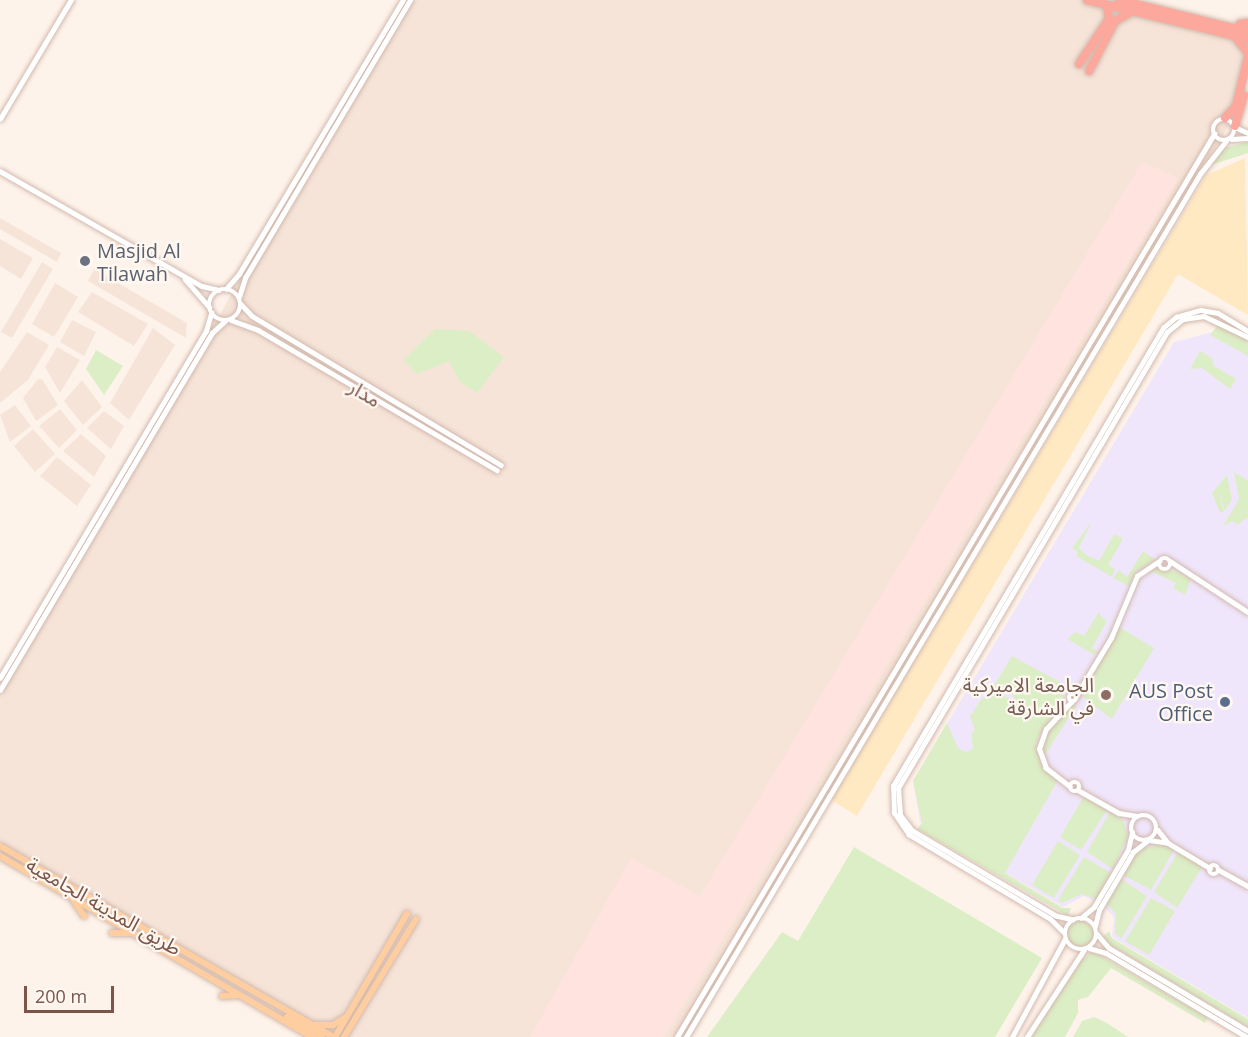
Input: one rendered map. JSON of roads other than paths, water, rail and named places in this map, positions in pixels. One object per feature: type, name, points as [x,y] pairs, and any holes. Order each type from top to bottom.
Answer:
[{"type":"highway","points":[[1087,0],[1248,39]]},
{"type":"highway","points":[[1119,0],[1248,32]]},
{"type":"highway","points":[[1142,0],[1245,25]]},
{"type":"highway","points":[[1079,64],[1109,19],[1107,5]]},
{"type":"highway","points":[[1089,70],[1115,21],[1134,12]]},
{"type":"highway","points":[[1225,118],[1236,106],[1248,55],[1243,43],[1229,36]]},
{"type":"highway","points":[[1235,127],[1248,80]]},
{"type":"main road","name":"طريق المدينة الجامعية","points":[[0,846],[334,1037]]},
{"type":"main road","name":"طريق المدينة الجامعية","points":[[0,856],[139,934],[310,1036]]},
{"type":"main road","points":[[68,894],[84,916]]},
{"type":"main road","points":[[334,1037],[351,1012],[407,914]]},
{"type":"main road","points":[[344,1037],[416,919]]},
{"type":"main road","points":[[112,933],[139,934]]},
{"type":"main road","points":[[222,996],[247,997]]},
{"type":"main road","points":[[311,1024],[333,1025],[351,1012]]},
{"type":"main road","points":[[277,1016],[322,1037]]},
{"type":"main road","points":[[353,1037],[356,1017]]},
{"type":"street","points":[[0,119],[71,0]]},
{"type":"street","points":[[226,289],[239,274],[403,0]]},
{"type":"street","points":[[0,690],[212,333],[225,321],[231,320],[241,304],[239,297],[245,278],[410,0]]},
{"type":"street","points":[[677,1037],[1214,134],[1215,123],[1225,118],[1235,127],[1248,133]]},
{"type":"street","points":[[686,1037],[1200,174],[1229,140],[1235,127]]},
{"type":"street","points":[[1214,134],[1229,140],[1248,138]]},
{"type":"street","points":[[0,171],[171,269],[219,290],[226,289],[239,297]]},
{"type":"street","points":[[114,250],[132,247]]},
{"type":"street","points":[[171,269],[189,282],[210,310],[225,321]]},
{"type":"street","points":[[0,678],[206,331],[210,310],[219,290]]},
{"type":"street","name":"مدار","points":[[231,320],[246,324],[499,468],[252,316],[241,304]]},
{"type":"street","points":[[1157,827],[1148,841],[1135,849],[1097,908],[1073,920],[1056,916],[918,835],[900,815],[900,782],[1164,328],[1176,317],[1209,311],[1248,330]]},
{"type":"street","points":[[1247,1037],[1106,953],[1072,948],[1065,939],[1064,933],[1050,919],[909,835],[894,813],[895,780],[1096,446],[1177,323],[1210,316],[1248,337]]},
{"type":"street","points":[[1246,609],[1178,568],[1165,557],[1151,566],[1134,580],[1111,638],[1073,697],[1046,729],[1040,744],[1044,764],[1065,781],[1071,785],[1079,784],[1078,789],[1119,813],[1151,818],[1168,843],[1219,873],[1248,886]]},
{"type":"street","points":[[1159,561],[1160,568]]},
{"type":"street","points":[[1169,568],[1170,561]]},
{"type":"street","points":[[1151,566],[1178,568]]},
{"type":"street","points":[[980,646],[982,634]]},
{"type":"street","points":[[1119,813],[1131,830],[1148,841],[1168,843]]},
{"type":"street","points":[[1140,816],[1131,830],[1128,850],[1097,908],[1095,926],[1097,934],[1109,948],[1248,1031]]},
{"type":"street","points":[[1081,918],[1095,926]]},
{"type":"street","points":[[1064,933],[1073,920]]},
{"type":"street","points":[[1027,1037],[1097,934]]},
{"type":"street","points":[[1012,1037],[1065,939]]},
{"type":"place","name":"Masjid Al Tilawah","points":[[85,261]]},
{"type":"place","name":"الجامعة الاميركية في الشارقة","points":[[1106,695]]},
{"type":"place","name":"AUS Post Office","points":[[1225,702]]}]
